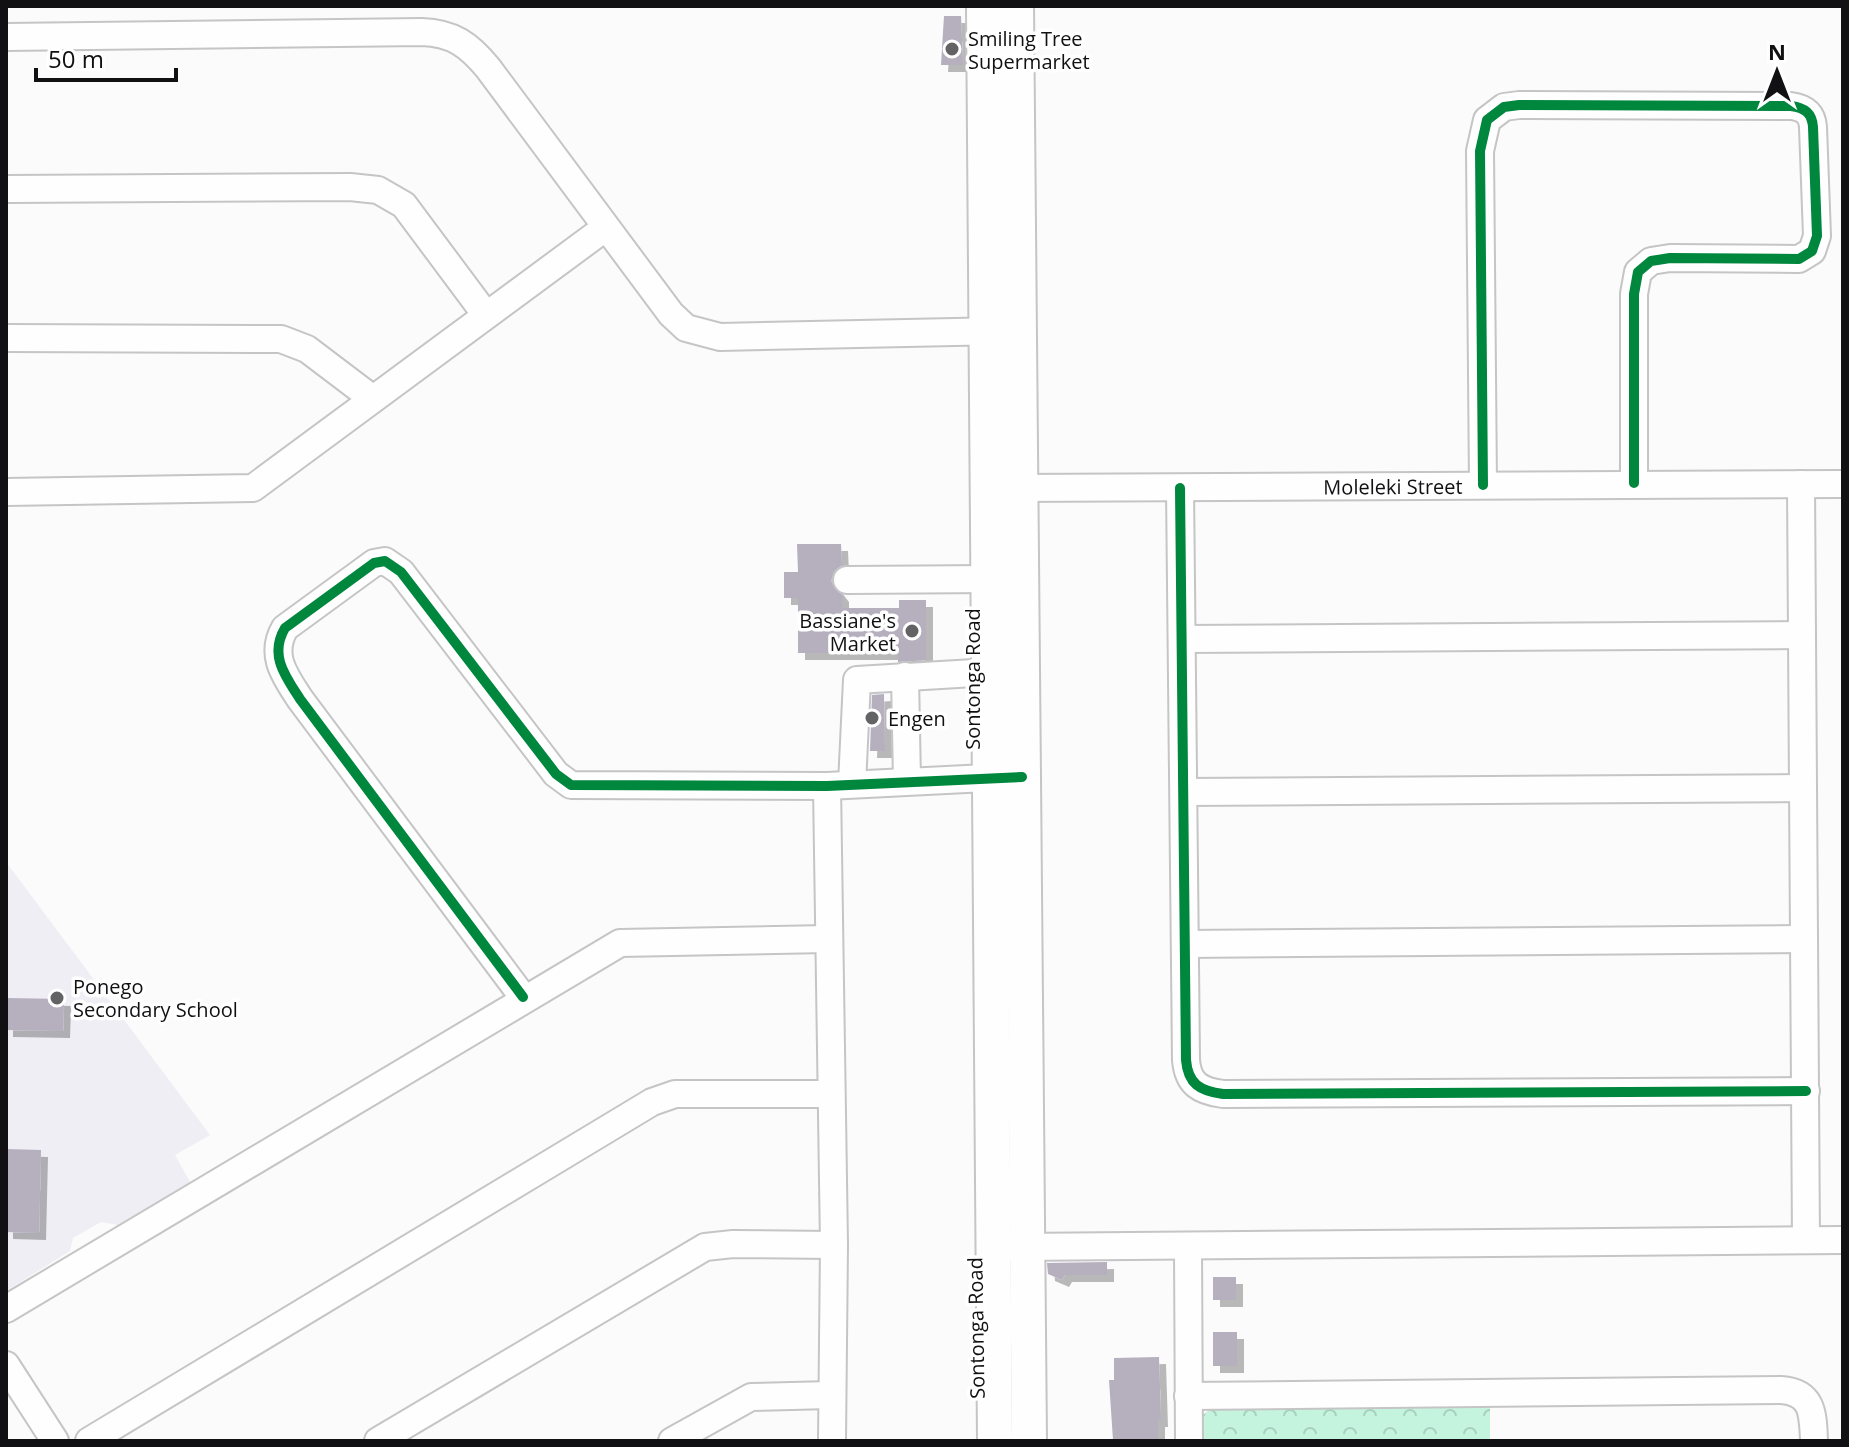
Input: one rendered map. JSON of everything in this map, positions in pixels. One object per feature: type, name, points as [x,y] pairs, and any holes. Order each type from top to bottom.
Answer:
[{"type":"main road","name":"Sontonga Road","points":[[984,6],[1002,331],[1004,488],[1006,777],[993,1248],[995,1441]]},
{"type":"main road","name":"Sontonga Road","points":[[1002,331],[1016,6]]},
{"type":"main road","name":"Sontonga Road","points":[[1004,488],[991,579],[991,672],[1006,777],[1028,1247],[1029,1441]]},
{"type":"street","points":[[6,37],[406,32],[448,35],[466,45],[488,68],[605,228],[679,322],[698,333],[734,337],[1002,331]]},
{"type":"street","points":[[1483,485],[1480,151],[1487,120],[1504,107],[1519,105],[1791,106],[1803,109],[1811,117],[1813,127],[1817,236],[1812,251],[1799,259],[1660,259],[1638,272],[1634,294],[1634,483]]},
{"type":"street","points":[[6,189],[350,187],[378,190],[411,211],[486,315]]},
{"type":"street","points":[[6,492],[253,488],[605,228]]},
{"type":"street","points":[[6,338],[281,339],[307,349],[373,399]]},
{"type":"street","points":[[1801,484],[1806,1240]]},
{"type":"street","name":"Moleleki Street","points":[[1004,488],[1843,484]]},
{"type":"street","points":[[1180,488],[1187,1072],[1198,1088],[1209,1092],[1806,1091]]},
{"type":"street","points":[[523,997],[284,674],[278,649],[285,628],[374,563],[394,565],[556,774],[571,785],[840,785],[1006,777]]},
{"type":"street","points":[[847,580],[991,579]]},
{"type":"street","points":[[1183,639],[1802,635]]},
{"type":"street","points":[[832,1441],[834,1245],[828,939],[840,785],[856,682],[863,678],[991,672]]},
{"type":"street","points":[[905,676],[907,781]]},
{"type":"street","points":[[1184,792],[1803,788]]},
{"type":"street","points":[[6,1309],[523,997],[620,943],[828,939]]},
{"type":"street","points":[[1185,944],[1803,939]]},
{"type":"street","points":[[89,1441],[665,1096],[830,1094]]},
{"type":"street","points":[[993,1248],[1843,1240]]},
{"type":"street","points":[[378,1441],[705,1247],[733,1244],[834,1245]]},
{"type":"street","points":[[1188,1248],[1189,1441]]},
{"type":"street","points":[[6,1365],[55,1441]]},
{"type":"street","points":[[1188,1396],[1781,1390],[1802,1394],[1809,1402],[1814,1441]]},
{"type":"street","points":[[672,1441],[751,1397],[831,1395]]},
{"type":"shaded area","name":"Ponego Secondary School","points":[[6,862],[210,1135],[175,1155],[190,1182],[118,1225],[101,1222],[73,1238],[70,1251],[6,1291]]},
{"type":"green space","points":[[1490,1403],[1490,1441],[1197,1441],[1199,1418],[1215,1406]]},
{"type":"building","name":"Smiling Tree Supermarket","points":[[944,16],[961,16],[963,65],[941,65]]},
{"type":"building","points":[[797,544],[841,544],[842,565],[834,571],[831,581],[842,595],[842,608],[899,608],[899,600],[926,600],[926,660],[898,662],[898,653],[798,653],[798,598],[784,598],[784,572],[798,572]]},
{"type":"building","points":[[884,694],[885,751],[870,751],[872,695]]},
{"type":"building","points":[[6,998],[64,999],[63,1031],[6,1030]]},
{"type":"building","points":[[6,1149],[41,1150],[39,1233],[6,1232]]},
{"type":"building","points":[[1107,1262],[1107,1275],[1065,1275],[1062,1280],[1048,1274],[1047,1263]]},
{"type":"building","points":[[1213,1277],[1236,1277],[1236,1300],[1213,1300]]},
{"type":"building","points":[[1213,1332],[1237,1332],[1237,1366],[1213,1366]]},
{"type":"building","points":[[1159,1357],[1161,1420],[1158,1420],[1158,1441],[1113,1440],[1109,1380],[1114,1380],[1114,1358]]},
{"type":"cycle path","points":[[1483,485],[1480,151],[1487,120],[1504,107],[1519,105],[1800,108],[1807,112],[1813,127],[1817,236],[1812,251],[1799,259],[1670,258],[1651,261],[1638,272],[1634,294],[1634,483]]},
{"type":"cycle path","points":[[1180,488],[1186,1060],[1189,1075],[1197,1085],[1223,1094],[1806,1091]]},
{"type":"cycle path","points":[[523,997],[300,699],[281,665],[278,647],[285,628],[374,563],[385,561],[401,572],[556,774],[571,785],[827,786],[1022,777]]},
{"type":"place","name":"Smiling Tree Supermarket","points":[[952,49]]},
{"type":"place","name":"Bassiane's Market","points":[[912,631]]},
{"type":"place","name":"Engen","points":[[872,718]]},
{"type":"place","name":"Ponego Secondary School","points":[[57,998]]}]
